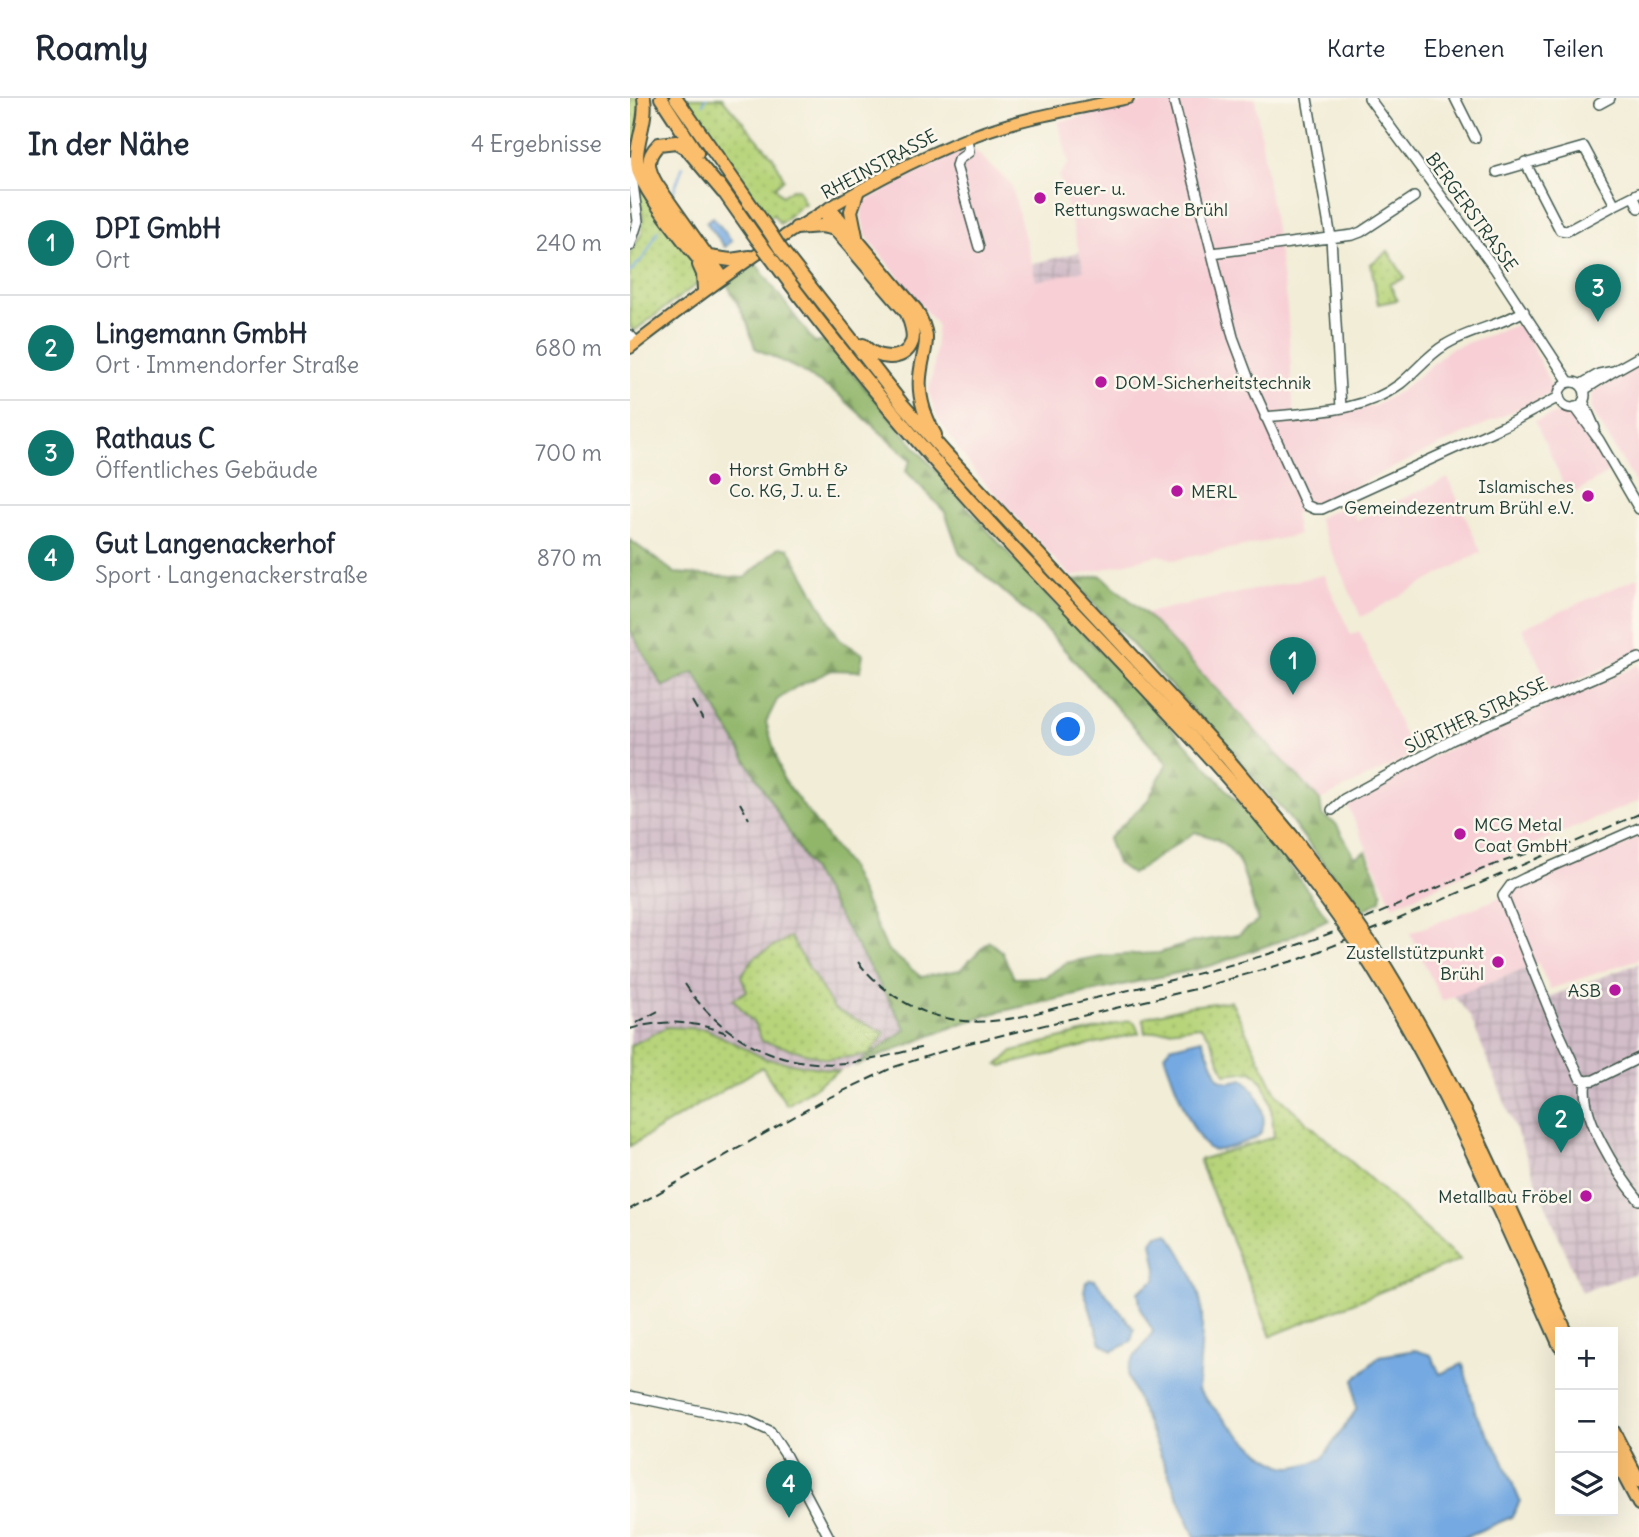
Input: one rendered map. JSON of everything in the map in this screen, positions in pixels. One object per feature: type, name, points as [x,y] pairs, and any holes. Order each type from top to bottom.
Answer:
[{"type":"highway","points":[[644,98],[645,121],[638,149],[638,170],[695,255],[720,279]]},
{"type":"highway","points":[[661,98],[769,256],[867,382],[972,503],[1230,780],[1346,917]]},
{"type":"highway","points":[[676,98],[780,248],[902,404],[1226,757],[1292,836],[1413,1013],[1455,1088],[1564,1327]]},
{"type":"highway","points":[[720,279],[709,257],[648,171],[648,159],[659,144],[676,142],[686,148],[723,192]]},
{"type":"highway","points":[[856,193],[851,221],[857,240]]},
{"type":"highway","points":[[823,303],[869,352],[884,357],[897,356],[906,351],[913,340],[907,313],[835,229],[827,210]]},
{"type":"highway","points":[[827,210],[857,240],[916,310],[925,325],[928,344],[920,376],[920,396],[929,424],[945,453]]},
{"type":"highway","points":[[796,228],[821,226],[835,229]]},
{"type":"highway","points":[[695,255],[703,274],[704,290]]},
{"type":"highway","points":[[709,257],[731,260],[750,257]]},
{"type":"highway","points":[[1368,949],[1445,1093],[1555,1335]]},
{"type":"highway","points":[[1618,1441],[1639,1481]]},
{"type":"highway","points":[[1618,1464],[1639,1504]]},
{"type":"main road","name":"RHEINSTRASSE","points":[[632,342],[750,257],[856,193],[920,159],[998,127],[1128,98]]},
{"type":"street","points":[[1173,98],[1233,337],[1265,417],[1306,505],[1322,509],[1349,497],[1524,417],[1563,393],[1582,387],[1639,356]]},
{"type":"street","points":[[1307,98],[1331,239],[1341,408]]},
{"type":"street","name":"BERGERSTRASSE","points":[[1369,98],[1524,311],[1545,348],[1563,393]]},
{"type":"street","points":[[1455,98],[1475,138]]},
{"type":"street","points":[[1600,104],[1610,98]]},
{"type":"street","points":[[967,139],[969,152],[958,160],[956,166],[979,247]]},
{"type":"street","points":[[1497,172],[1584,147],[1615,205]]},
{"type":"street","points":[[630,161],[638,221],[630,246]]},
{"type":"street","points":[[1525,162],[1560,230],[1567,231],[1636,194],[1639,208]]},
{"type":"street","points":[[1212,253],[1331,239],[1361,232],[1414,197]]},
{"type":"street","points":[[1265,417],[1369,402],[1399,384],[1446,344],[1524,311]]},
{"type":"street","points":[[1579,404],[1582,387]]},
{"type":"street","points":[[1563,393],[1579,404],[1639,509]]},
{"type":"street","name":"SÜRTHER STRASSE","points":[[1332,810],[1344,799],[1452,740],[1639,658]]},
{"type":"street","points":[[1639,828],[1525,878],[1511,886],[1503,896],[1576,1072],[1586,1081],[1594,1080],[1639,1058]]},
{"type":"street","points":[[1586,1081],[1584,1090],[1587,1105],[1611,1163],[1639,1200]]},
{"type":"street","points":[[630,1396],[748,1421],[770,1431],[829,1537]]},
{"type":"shaded area","points":[[1165,98],[1255,98],[1287,307],[1294,418],[1374,406],[1402,390],[1450,349],[1522,323],[1554,392],[1294,514],[1298,535],[1175,560],[1159,555],[1071,577],[974,471],[937,417],[929,393],[937,325],[866,236],[862,203],[949,156],[972,148],[1011,184],[1036,280],[1084,270],[1059,176],[1069,163],[1058,122]]},
{"type":"shaded area","points":[[1079,252],[1084,270],[1036,281],[1032,264]]},
{"type":"shaded area","points":[[1639,364],[1639,489],[1591,409],[1593,391]]},
{"type":"shaded area","points":[[1562,411],[1576,418],[1611,471],[1569,496],[1535,421]]},
{"type":"shaded area","points":[[1448,478],[1481,552],[1361,617],[1317,518],[1349,504],[1356,520]]},
{"type":"shaded area","points":[[1324,575],[1351,635],[1359,631],[1413,755],[1320,800],[1145,613]]},
{"type":"shaded area","points":[[1639,577],[1639,651],[1552,692],[1522,628]]},
{"type":"shaded area","points":[[630,630],[663,687],[693,672],[906,1029],[855,1066],[839,1071],[766,1059],[706,1030],[687,1027],[667,1027],[630,1046]]},
{"type":"shaded area","points":[[1639,665],[1639,801],[1393,906],[1346,802],[1349,798],[1461,743]]},
{"type":"shaded area","points":[[1639,835],[1639,959],[1550,989],[1538,963],[1442,1001],[1410,933],[1492,901]]},
{"type":"shaded area","points":[[1639,963],[1639,1272],[1581,1292],[1470,1016],[1454,996],[1529,967],[1543,999]]},
{"type":"green space","points":[[630,98],[641,98],[637,143],[630,138]]},
{"type":"green space","points":[[683,98],[722,98],[773,157],[784,179],[775,187],[782,196],[792,189],[798,189],[805,204],[780,224],[773,214],[769,219],[719,153]]},
{"type":"green space","points":[[637,180],[701,272],[697,284],[634,331],[630,327],[630,254],[642,233],[643,219]]},
{"type":"green space","points":[[1388,251],[1405,278],[1390,284],[1397,300],[1378,304],[1371,264]]},
{"type":"green space","points":[[756,264],[815,343],[825,341],[987,529],[1228,790],[1328,919],[1288,938],[1210,966],[998,1012],[960,1024],[855,1066],[906,1029],[694,672],[663,687],[630,630],[630,540],[675,573],[745,578],[779,547],[789,549],[840,640],[863,654],[860,671],[832,670],[796,687],[777,700],[766,722],[783,779],[849,867],[887,949],[921,977],[960,970],[989,941],[1002,952],[1014,978],[1045,977],[1066,963],[1100,956],[1159,953],[1193,942],[1238,935],[1258,921],[1236,857],[1215,839],[1195,832],[1132,874],[1117,863],[1108,839],[1148,800],[1167,763],[1042,625],[960,554],[945,512],[906,471],[911,460],[839,395],[798,369],[755,348],[747,322],[727,284]]},
{"type":"green space","points":[[1100,575],[1145,613],[1320,800],[1322,815],[1336,824],[1355,857],[1366,851],[1382,892],[1381,900],[1361,912],[1282,809],[1073,581]]},
{"type":"green space","points":[[790,937],[834,1009],[885,1033],[869,1055],[827,1059],[762,1041],[756,1026],[733,999],[747,991],[741,976],[755,957]]},
{"type":"green space","points":[[1231,1001],[1277,1095],[1460,1260],[1271,1336],[1199,1160],[1274,1137],[1271,1110],[1264,1085],[1252,1071],[1225,1074],[1210,1037],[1200,1026],[1145,1033],[1143,1019],[1190,1006]]},
{"type":"green space","points":[[1131,1020],[1139,1033],[998,1065],[1013,1051]]},
{"type":"green space","points":[[667,1027],[706,1029],[766,1059],[839,1071],[787,1105],[762,1067],[630,1146],[630,1046]]},
{"type":"water","points":[[713,217],[732,241],[725,247],[706,222]]},
{"type":"water","points":[[1202,1039],[1219,1079],[1229,1082],[1243,1079],[1258,1097],[1263,1114],[1264,1122],[1258,1136],[1221,1150],[1207,1147],[1195,1130],[1164,1054],[1170,1047]]},
{"type":"water","points":[[1168,1234],[1191,1272],[1199,1293],[1202,1333],[1198,1390],[1254,1447],[1279,1464],[1290,1467],[1322,1459],[1356,1410],[1354,1380],[1380,1356],[1415,1350],[1431,1355],[1440,1374],[1463,1364],[1476,1414],[1500,1454],[1520,1501],[1512,1517],[1465,1537],[1195,1537],[1128,1377],[1130,1364],[1153,1331],[1141,1310],[1138,1292],[1156,1279],[1152,1242],[1157,1235]]},
{"type":"water","points":[[1095,1280],[1134,1329],[1131,1342],[1113,1351],[1101,1343],[1084,1291],[1086,1282]]},
{"type":"waterway","points":[[703,104],[706,98]]},
{"type":"waterway","points":[[673,193],[683,166]]},
{"type":"waterway","points":[[630,272],[645,256],[658,231]]},
{"type":"railway","points":[[692,701],[703,720]]},
{"type":"railway","points":[[740,803],[749,819]]},
{"type":"railway","points":[[630,1209],[824,1100],[894,1067],[965,1044],[1199,988],[1300,959],[1385,925],[1639,814]]},
{"type":"railway","points":[[858,962],[889,992],[927,1013],[972,1022],[1005,1019],[1206,971],[1294,946],[1481,870],[1535,851]]},
{"type":"railway","points":[[685,984],[716,1020],[754,1046],[775,1055],[821,1064],[845,1063],[924,1047]]},
{"type":"railway","points":[[636,1023],[662,1009]]},
{"type":"railway","points":[[630,1029],[678,1023],[726,1033]]},
{"type":"place","name":"Feuer- u. Rettungswache Brühl","points":[[1040,198]]},
{"type":"place","name":"Rathaus C","points":[[1598,322]]},
{"type":"place","name":"DOM-Sicherheitstechnik","points":[[1101,382]]},
{"type":"place","name":"Horst GmbH & Co. KG, J. u. E.","points":[[715,479]]},
{"type":"place","name":"MERL","points":[[1177,491]]},
{"type":"place","name":"Islamisches Gemeindezentrum Brühl e.V.","points":[[1588,496]]},
{"type":"place","name":"DPI GmbH","points":[[1293,695]]},
{"type":"place","name":"MCG Metal Coat GmbH","points":[[1460,834]]},
{"type":"place","name":"Zustellstützpunkt Brühl","points":[[1498,962]]},
{"type":"place","name":"ASB","points":[[1615,990]]},
{"type":"place","name":"Lingemann GmbH","points":[[1561,1153]]},
{"type":"place","name":"Metallbau Fröbel","points":[[1586,1196]]},
{"type":"place","name":"Gut Langenackerhof","points":[[789,1518]]}]
